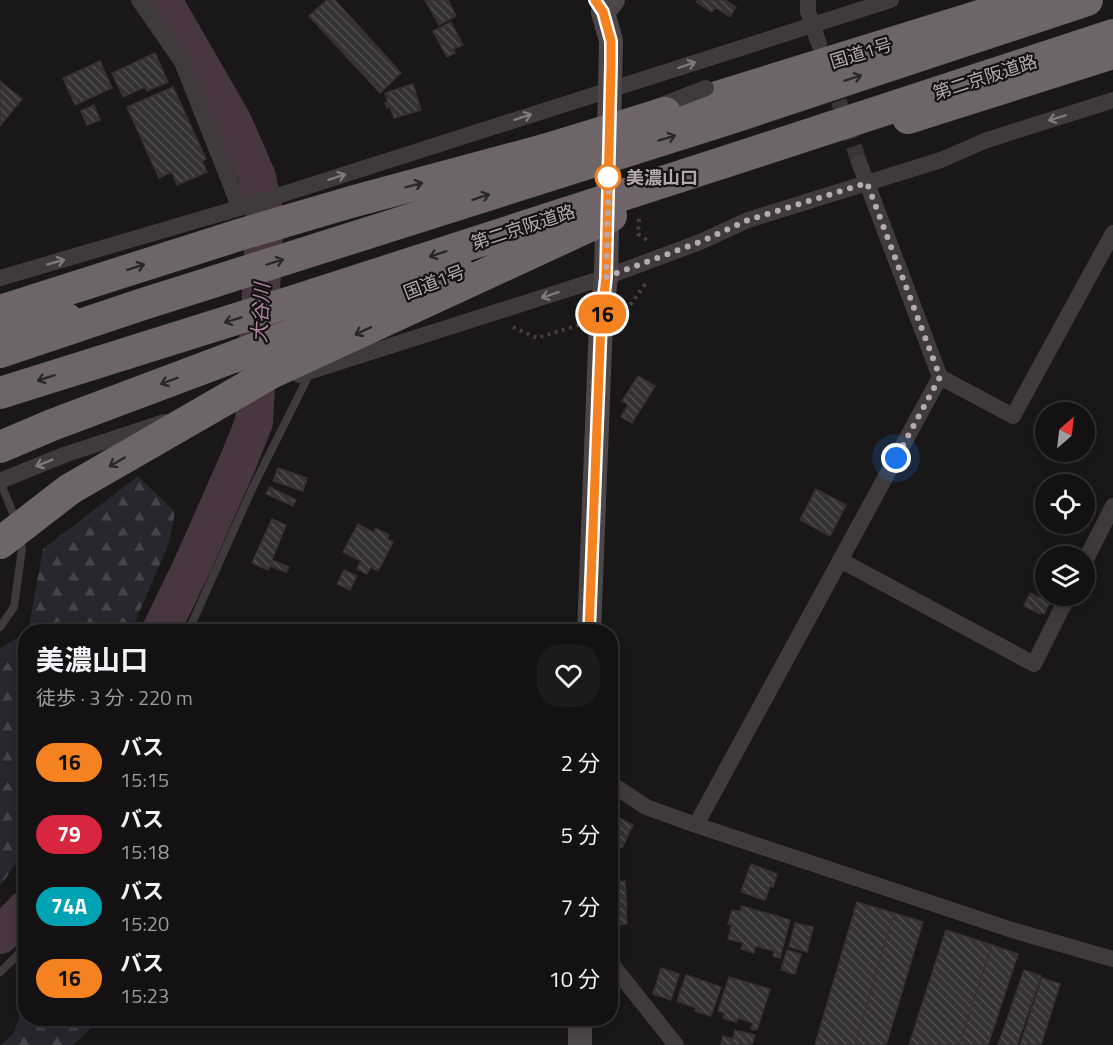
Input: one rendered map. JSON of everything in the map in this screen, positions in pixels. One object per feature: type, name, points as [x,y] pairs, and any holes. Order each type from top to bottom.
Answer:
[{"type":"highway","name":"国道1号","points":[[0,311],[242,216],[317,212],[544,150],[1031,0]]},
{"type":"highway","points":[[0,352],[140,305],[728,119],[1087,0]]},
{"type":"highway","name":"第二京阪道路","points":[[0,393],[297,300],[1113,35]]},
{"type":"highway","name":"国道1号","points":[[0,447],[224,360],[677,192],[1113,53]]},
{"type":"highway","points":[[0,543],[70,489],[271,373],[740,157]]},
{"type":"highway","points":[[0,332],[140,305]]},
{"type":"highway","points":[[0,439],[52,425]]},
{"type":"main road","points":[[589,624],[601,322],[606,277],[611,89],[611,41],[604,4]]},
{"type":"main road","points":[[580,1026],[580,1045]]},
{"type":"street","points":[[139,0],[182,62],[242,216]]},
{"type":"street","points":[[808,0],[808,12],[819,44]]},
{"type":"street","points":[[0,278],[242,216],[281,195],[891,0]]},
{"type":"street","points":[[544,150],[706,88],[986,0]]},
{"type":"street","points":[[0,481],[64,455],[311,371],[606,277],[700,242],[748,220],[941,160],[987,140],[1113,100]]},
{"type":"street","points":[[859,162],[940,377],[1013,416],[1113,232]]},
{"type":"street","points":[[696,825],[940,377]]},
{"type":"street","points":[[1093,546],[1113,506]]},
{"type":"street","points":[[840,560],[1034,664],[1063,606]]},
{"type":"street","points":[[618,788],[646,807],[696,825],[1012,930],[1113,959]]},
{"type":"street","points":[[618,972],[676,1045]]},
{"type":"lane","points":[[192,624],[253,487],[311,371]]},
{"type":"lane","points":[[0,481],[16,523],[22,549],[14,608],[0,627]]},
{"type":"lane","points":[[0,972],[18,955]]},
{"type":"green space","points":[[138,476],[175,512],[169,543],[134,624],[29,624],[43,549]]},
{"type":"green space","points":[[18,637],[18,860],[0,885],[0,648]]},
{"type":"green space","points":[[18,1021],[18,1026],[93,1026],[73,1045],[1,1045],[13,1034]]},
{"type":"building","points":[[327,0],[335,0],[401,73],[380,93],[309,16]]},
{"type":"building","points":[[425,0],[448,0],[456,16],[439,25]]},
{"type":"building","points":[[698,0],[725,0],[736,7],[730,17],[715,7],[712,12],[696,2]]},
{"type":"building","points":[[451,22],[463,45],[453,49],[455,53],[447,57],[433,31]]},
{"type":"building","points":[[155,53],[168,82],[147,91],[145,87],[123,97],[112,73]]},
{"type":"building","points":[[100,61],[112,88],[75,105],[63,78]]},
{"type":"building","points":[[0,81],[22,99],[0,126]]},
{"type":"building","points":[[413,84],[421,110],[394,118],[390,107],[387,108],[385,103],[388,102],[385,93]]},
{"type":"building","points":[[173,87],[206,159],[202,161],[207,172],[177,185],[172,172],[159,178],[127,107]]},
{"type":"building","points":[[94,105],[100,120],[87,125],[81,111]]},
{"type":"building","points":[[638,376],[655,386],[632,423],[621,417],[628,405],[622,401]]},
{"type":"building","points":[[278,468],[307,478],[303,491],[273,481]]},
{"type":"building","points":[[270,487],[296,500],[293,506],[266,494]]},
{"type":"building","points":[[816,489],[846,505],[830,536],[800,520]]},
{"type":"building","points":[[272,519],[286,525],[272,560],[289,567],[286,572],[270,566],[268,570],[252,563]]},
{"type":"building","points":[[358,524],[374,533],[376,528],[389,535],[387,539],[393,542],[378,571],[371,567],[367,574],[357,569],[361,561],[343,552]]},
{"type":"building","points":[[344,570],[357,576],[350,590],[337,584]]},
{"type":"building","points":[[1030,593],[1035,595],[1035,606],[1048,606],[1044,614],[1041,612],[1040,614],[1024,606]]},
{"type":"building","points":[[618,817],[633,825],[622,848],[618,846]]},
{"type":"building","points":[[751,864],[777,874],[773,887],[770,886],[765,900],[741,892]]},
{"type":"building","points":[[618,881],[625,881],[627,924],[618,925]]},
{"type":"building","points":[[857,902],[894,913],[855,1045],[815,1045]]},
{"type":"building","points":[[742,906],[790,920],[780,958],[773,956],[774,951],[755,946],[754,953],[741,949],[743,943],[728,939],[732,925],[728,924],[732,910],[740,912]]},
{"type":"building","points":[[894,913],[923,922],[886,1045],[855,1045]]},
{"type":"building","points":[[795,923],[813,927],[807,952],[789,947]]},
{"type":"building","points":[[946,930],[992,945],[959,1045],[909,1045]]},
{"type":"building","points":[[992,945],[1018,954],[988,1045],[959,1045]]},
{"type":"building","points":[[787,950],[801,954],[795,974],[781,970]]},
{"type":"building","points":[[661,968],[679,974],[671,1000],[653,994]]},
{"type":"building","points":[[1024,970],[1041,976],[1017,1045],[998,1045]]},
{"type":"building","points":[[686,975],[721,987],[711,1016],[695,1011],[696,1008],[677,1001]]},
{"type":"building","points":[[729,977],[770,989],[757,1030],[751,1029],[753,1023],[738,1018],[736,1022],[723,1018],[725,1013],[718,1011]]},
{"type":"building","points":[[1042,978],[1060,984],[1041,1045],[1020,1045]]},
{"type":"building","points":[[735,1030],[755,1035],[752,1045],[721,1045],[723,1036],[733,1039]]},
{"type":"waterway","name":"大谷川","points":[[160,0],[169,11],[233,122],[257,177],[265,216],[254,422],[192,566],[164,624]]},
{"type":"waterway","name":"大谷川","points":[[0,935],[18,917]]},
{"type":"tunnel","points":[[831,78],[859,162]]},
{"type":"bus line","name":"16","points":[[589,624],[601,322],[606,277],[611,65],[611,41],[603,12],[595,0]]},
{"type":"place","name":"美濃山口","points":[[608,177]]},
{"type":"route","points":[[608,177],[609,168],[606,277],[700,242],[748,220],[867,183],[940,377],[896,458]]}]
